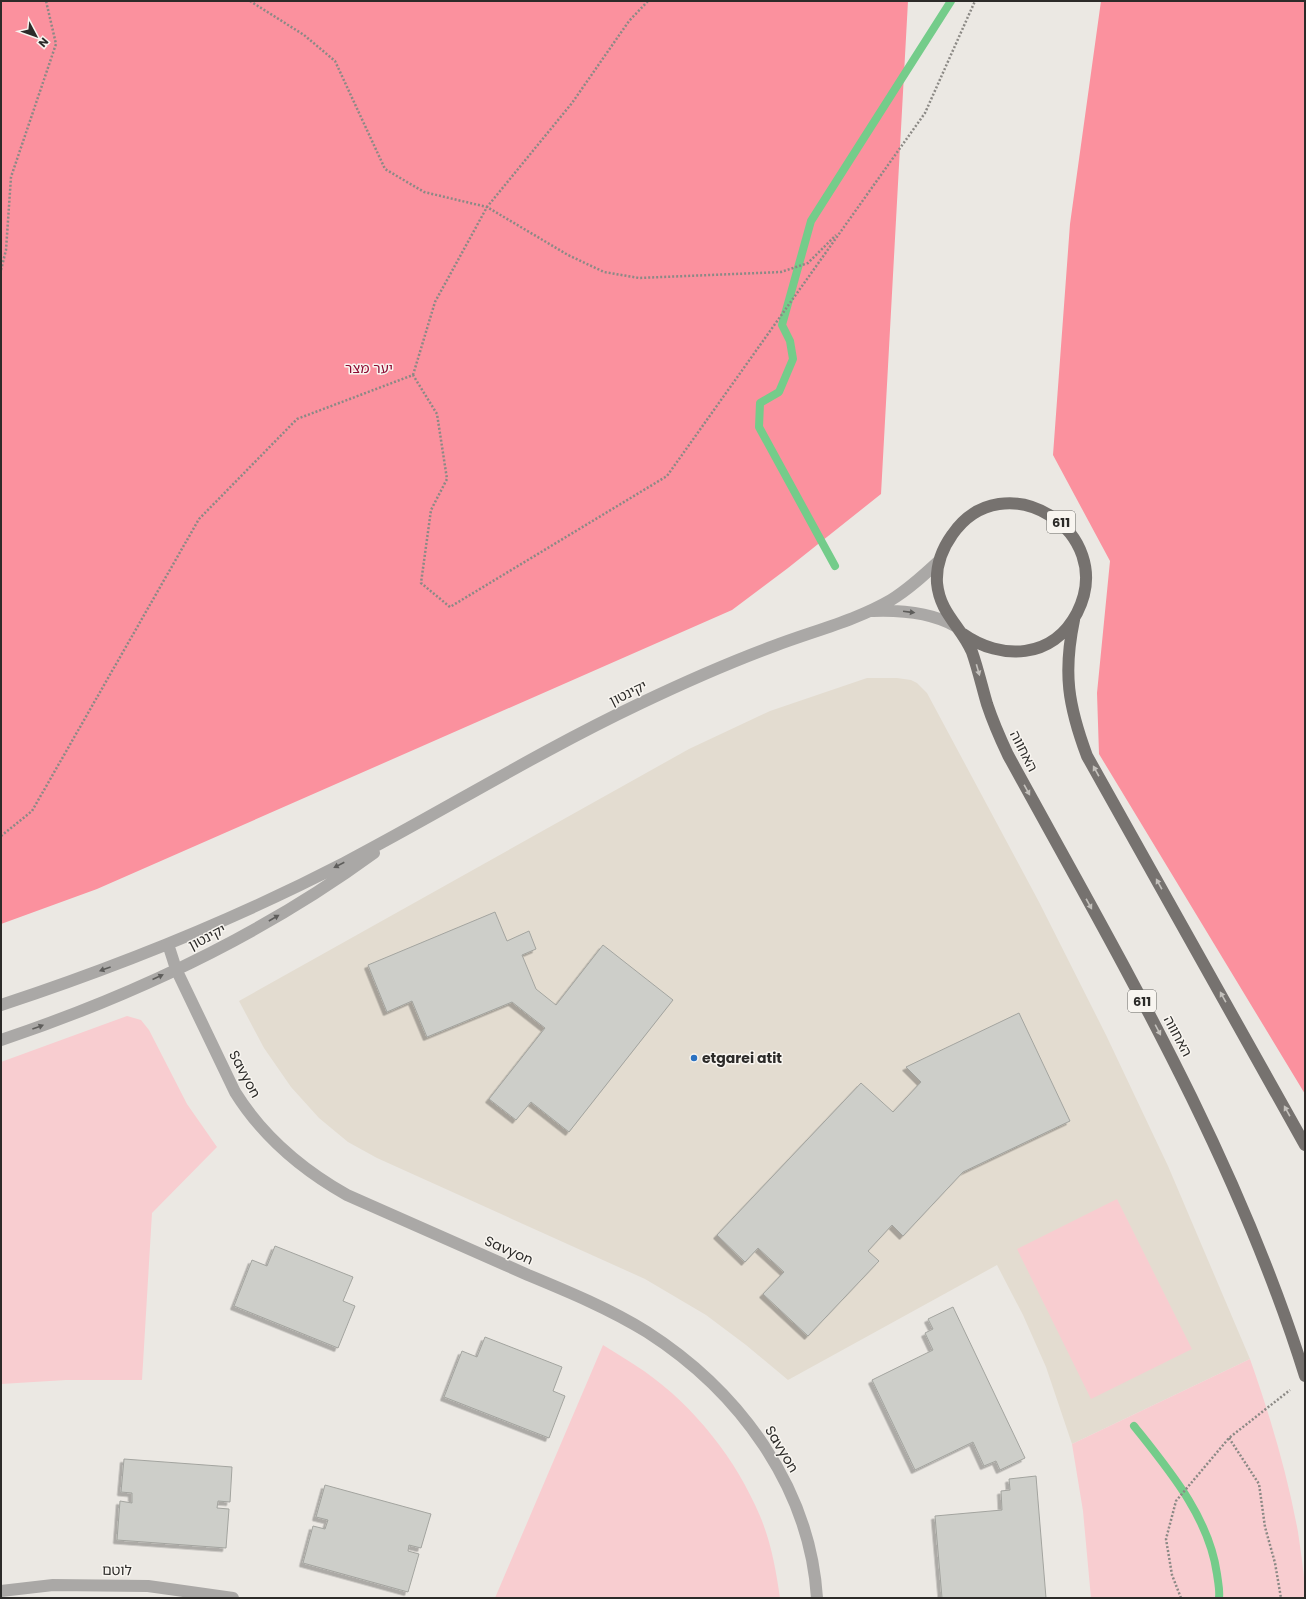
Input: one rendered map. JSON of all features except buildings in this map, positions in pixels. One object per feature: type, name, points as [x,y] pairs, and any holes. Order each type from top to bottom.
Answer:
[{"type":"main road","name":"611","points":[[1075,617],[1059,635],[1049,642],[1028,651],[1017,652],[994,650],[983,647],[959,630],[942,606],[939,595],[937,572],[943,550],[956,529],[974,514],[984,509],[1007,504],[1029,506],[1040,509],[1061,522],[1076,540],[1081,550],[1086,573],[1086,584],[1080,606],[1075,617],[1068,658],[1069,692],[1075,722],[1087,756],[1305,1145]]},
{"type":"main road","name":"האחווה","points":[[959,630],[972,652],[988,706],[1008,755],[1173,1059],[1215,1143],[1255,1234],[1291,1329],[1305,1376]]},
{"type":"street","name":"יקינטון","points":[[1,1005],[71,982],[168,944],[276,897],[410,828],[525,762],[665,692],[738,660],[870,611],[900,595],[920,580],[939,561]]},
{"type":"street","name":"יקינטון","points":[[870,611],[920,613],[944,620],[959,630]]},
{"type":"street","name":"יקינטון","points":[[1,1040],[108,1000],[241,937],[301,902],[358,866],[410,828]]},
{"type":"street","name":"Savyon","points":[[168,944],[176,969],[228,1077],[244,1106],[267,1135],[295,1161],[328,1184],[347,1194],[585,1299],[647,1332],[700,1371],[744,1416],[778,1465],[802,1518],[816,1574],[817,1598]]},
{"type":"street","name":"לוטם","points":[[1,1591],[54,1585],[148,1586],[233,1598]]},
{"type":"path","points":[[1,270],[6,250],[11,177],[56,44],[46,1]]},
{"type":"path","points":[[250,1],[304,35],[335,61],[385,169],[424,192],[487,207],[568,255],[604,272],[639,278],[780,272],[808,263],[841,231]]},
{"type":"path","points":[[648,1],[629,21],[572,103],[487,207],[435,302],[413,375],[437,414],[447,479],[431,510],[421,583],[450,607],[667,476],[925,112],[975,1]]},
{"type":"path","points":[[1,836],[32,811],[199,519],[297,419],[413,375]]},
{"type":"path","points":[[1181,1598],[1172,1575],[1166,1539],[1176,1502],[1229,1438],[1293,1388]]},
{"type":"path","points":[[1229,1438],[1259,1484],[1265,1527],[1275,1563],[1281,1598]]},
{"type":"shaded area","name":"etgarei atit","points":[[867,678],[897,678],[911,680],[917,683],[927,693],[1039,902],[1106,1035],[1168,1166],[1250,1359],[1072,1444],[1046,1367],[1023,1315],[997,1265],[788,1380],[746,1345],[706,1315],[645,1279],[377,1158],[348,1142],[319,1118],[291,1087],[264,1048],[239,1001],[689,749],[770,711]]},
{"type":"shaded area","points":[[127,1016],[141,1020],[149,1030],[187,1104],[217,1147],[152,1213],[142,1380],[66,1380],[1,1384],[1,1062]]},
{"type":"shaded area","points":[[1117,1199],[1192,1349],[1091,1399],[1017,1249]]},
{"type":"shaded area","points":[[603,1345],[663,1385],[697,1418],[726,1455],[739,1474],[764,1526],[773,1556],[780,1598],[495,1598]]},
{"type":"shaded area","points":[[1250,1359],[1271,1423],[1289,1488],[1298,1532],[1304,1573],[1305,1598],[1091,1598],[1083,1511],[1072,1444]]},
{"type":"green space","name":"יער מצר","points":[[1,1],[908,1],[881,494],[788,568],[732,610],[97,889],[1,924]]},
{"type":"green space","points":[[1101,1],[1305,1],[1305,1094],[1099,754],[1097,693],[1110,561],[1053,455],[1070,224]]},
{"type":"waterway","points":[[835,566],[759,427],[760,403],[779,392],[793,359],[790,341],[782,325],[811,221],[951,1]]},
{"type":"waterway","points":[[1134,1426],[1174,1477],[1186,1495],[1206,1533],[1213,1553],[1219,1598]]},
{"type":"place","name":"etgarei atit","points":[[694,1058]]}]
